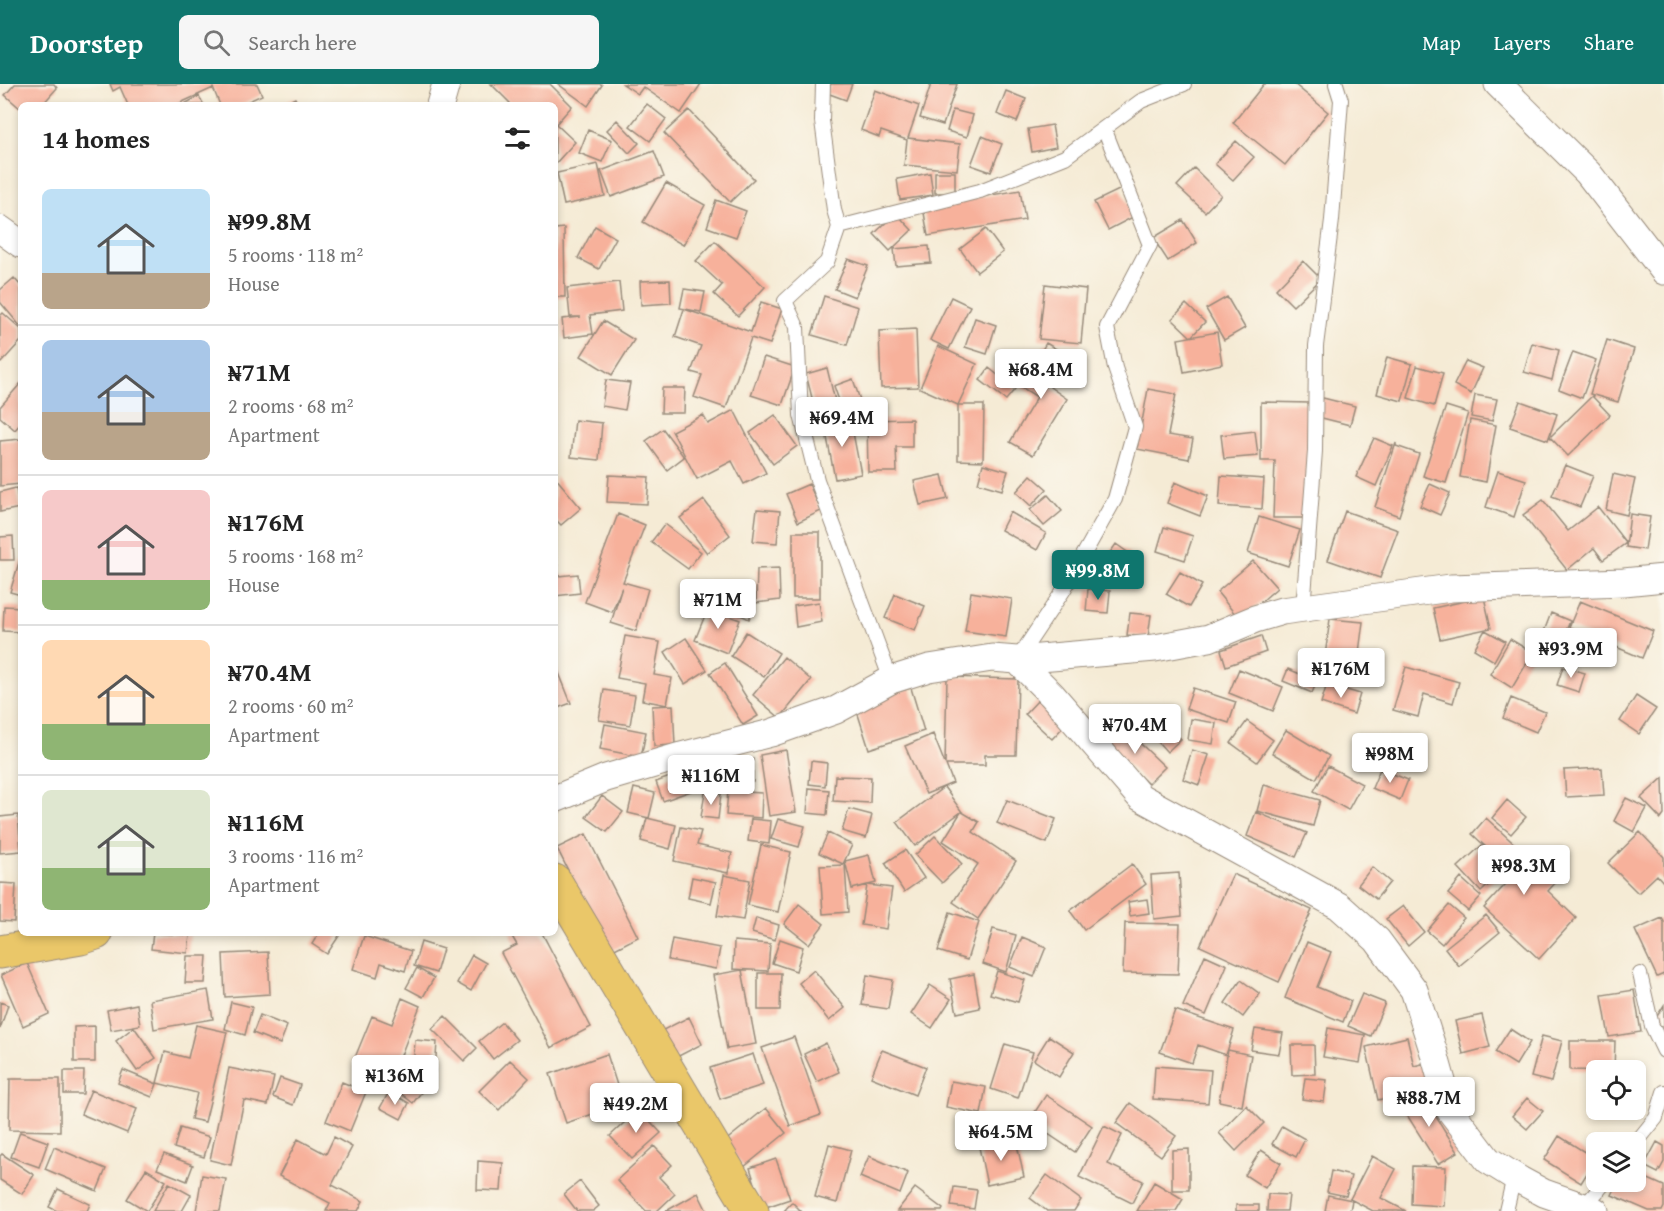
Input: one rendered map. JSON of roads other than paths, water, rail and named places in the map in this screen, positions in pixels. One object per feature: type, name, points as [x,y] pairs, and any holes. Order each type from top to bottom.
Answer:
[{"type":"main road","points":[[558,886],[752,1211]]},
{"type":"main road","points":[[0,952],[41,938],[87,936]]},
{"type":"street","points":[[441,102],[446,84]]},
{"type":"street","points":[[1498,84],[1588,173],[1664,271]]},
{"type":"street","points":[[0,229],[18,242]]},
{"type":"street","points":[[558,798],[606,778],[771,733],[836,710],[891,680],[929,668],[992,658],[1017,660],[1155,648],[1209,638],[1255,619],[1282,611],[1451,588],[1624,582],[1664,578]]},
{"type":"street","points":[[1017,660],[1052,695],[1140,797],[1339,906],[1377,940],[1414,990],[1450,1110],[1488,1160],[1544,1193],[1589,1209]]},
{"type":"lane","points":[[823,84],[822,121],[834,210],[840,228],[827,262],[785,302],[797,327],[801,415],[817,480],[891,680]]},
{"type":"lane","points":[[840,228],[980,191],[1065,157],[1141,101],[1184,84]]},
{"type":"lane","points":[[1303,609],[1315,451],[1316,346],[1332,220],[1341,100],[1336,84]]},
{"type":"lane","points":[[1017,660],[1063,591],[1115,499],[1135,427],[1115,368],[1107,327],[1150,245],[1104,128]]},
{"type":"lane","points":[[1640,974],[1652,1026],[1664,1052]]},
{"type":"lane","points":[[1645,1132],[1656,1118],[1664,1092]]},
{"type":"lane","points":[[1506,1211],[1514,1177]]},
{"type":"lane","points":[[1589,1209],[1599,1192]]}]
